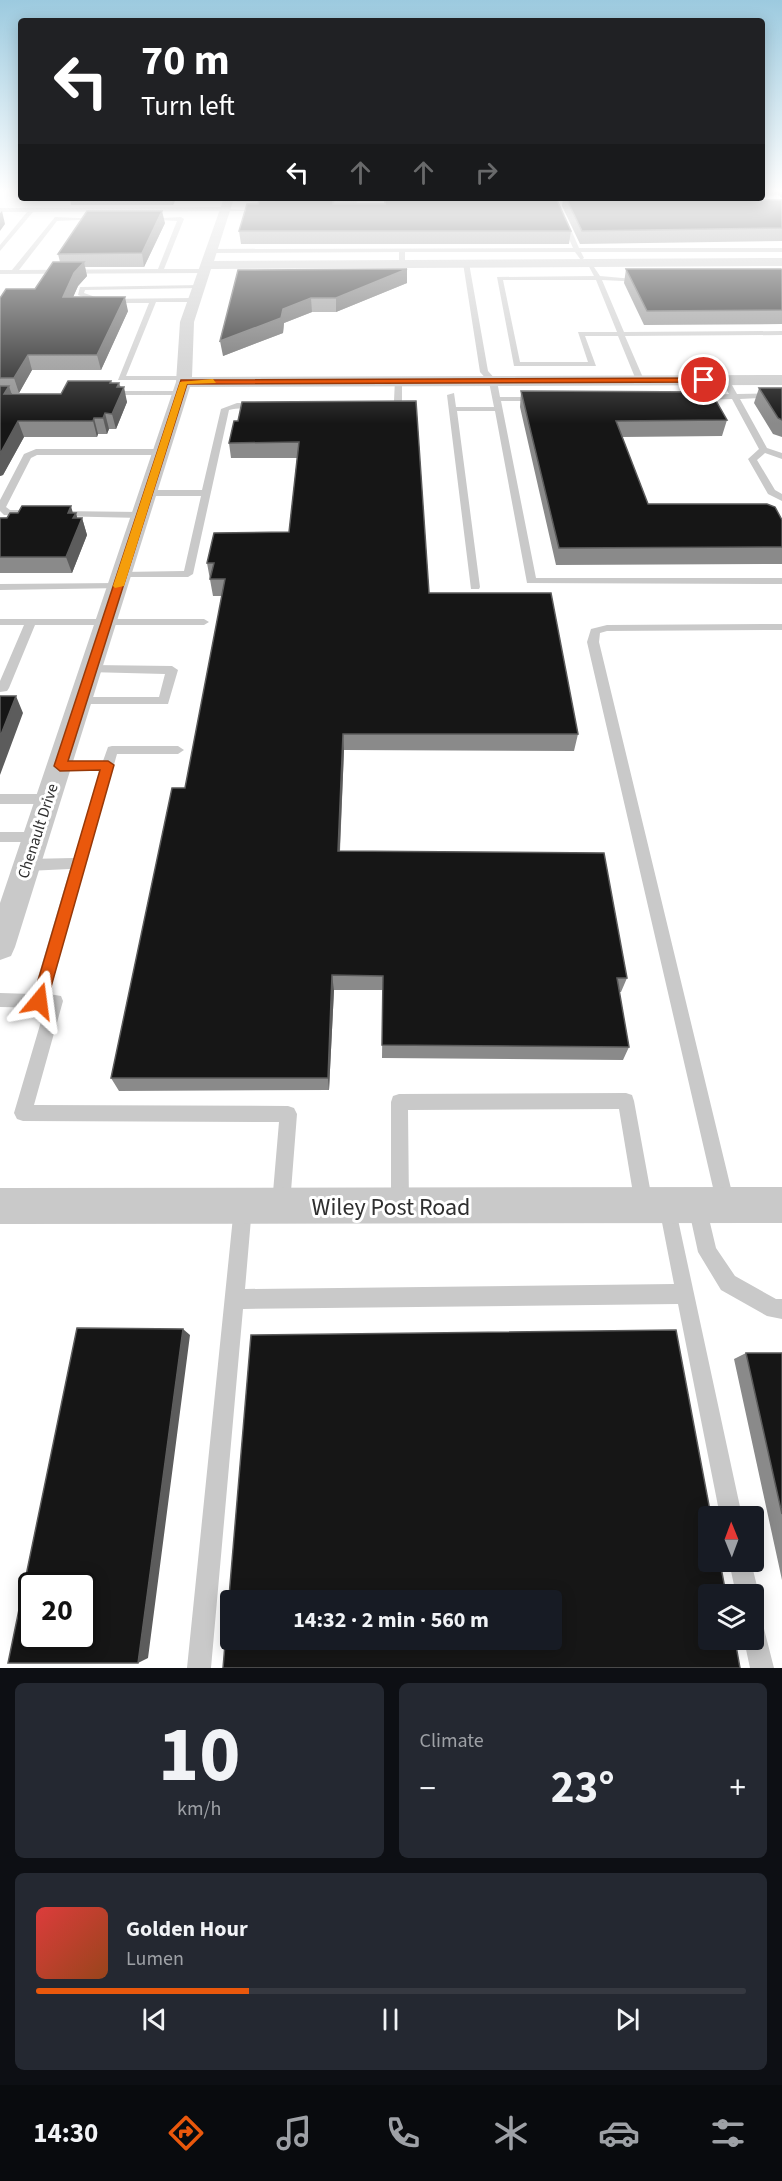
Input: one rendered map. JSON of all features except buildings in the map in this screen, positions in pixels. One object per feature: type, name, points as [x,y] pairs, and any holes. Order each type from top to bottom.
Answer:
[{"type":"street","name":"Chenault Drive","points":[[0,947],[8,896],[27,865],[183,384],[185,337],[205,268]]},
{"type":"street","points":[[203,275],[282,268]]},
{"type":"street","points":[[183,384],[782,380]]},
{"type":"street","name":"Wiley Post Road","points":[[0,1206],[782,1205]]},
{"type":"lane","points":[[14,272],[17,268]]},
{"type":"lane","points":[[467,268],[484,372],[493,381],[531,581],[782,581]]},
{"type":"lane","points":[[590,268],[598,278],[640,380]]},
{"type":"lane","points":[[0,272],[160,271],[203,275]]},
{"type":"lane","points":[[203,275],[153,301],[100,301],[80,294],[82,288],[203,275]]},
{"type":"lane","points":[[652,279],[499,278],[518,364],[592,364],[581,334],[782,333]]},
{"type":"lane","points":[[153,301],[121,378],[183,384]]},
{"type":"lane","points":[[725,380],[764,450],[782,456]]},
{"type":"lane","points":[[375,403],[398,403],[398,381]]},
{"type":"lane","points":[[93,393],[183,384]]},
{"type":"lane","points":[[452,395],[476,587]]},
{"type":"lane","points":[[687,398],[782,395]]},
{"type":"lane","points":[[453,409],[544,399]]},
{"type":"lane","points":[[0,586],[188,574],[225,409],[237,405],[272,405]]},
{"type":"lane","points":[[764,450],[752,459],[771,492],[782,498]]},
{"type":"lane","points":[[40,513],[7,513],[1,507],[27,456],[36,452],[162,452]]},
{"type":"lane","points":[[148,493],[206,493]]},
{"type":"lane","points":[[52,514],[141,515]]},
{"type":"lane","points":[[0,622],[204,622]]},
{"type":"lane","points":[[0,688],[3,688],[31,622]]},
{"type":"lane","points":[[729,1506],[686,1294],[684,1206],[593,642],[594,631],[607,628],[782,627]]},
{"type":"lane","points":[[81,701],[164,701],[172,670],[92,669]]},
{"type":"lane","points":[[39,1001],[112,750],[178,750]]},
{"type":"lane","points":[[60,766],[108,765]]},
{"type":"lane","points":[[0,799],[49,799]]},
{"type":"lane","points":[[0,837],[36,837]]},
{"type":"lane","points":[[27,865],[79,863]]},
{"type":"lane","points":[[0,1000],[55,1001],[23,1113],[288,1114],[281,1207]]},
{"type":"lane","points":[[400,1207],[399,1101],[626,1101],[708,1252],[728,1283],[774,1309],[782,1309]]},
{"type":"lane","points":[[200,1668],[243,1207]]},
{"type":"lane","points":[[234,1299],[686,1294]]},
{"type":"lane","points":[[758,1650],[762,1668]]},
{"type":"slow traffic","points":[[118,586],[184,382],[213,382]]},
{"type":"route","points":[[39,1001],[108,765],[60,766],[184,382],[704,380]]}]
